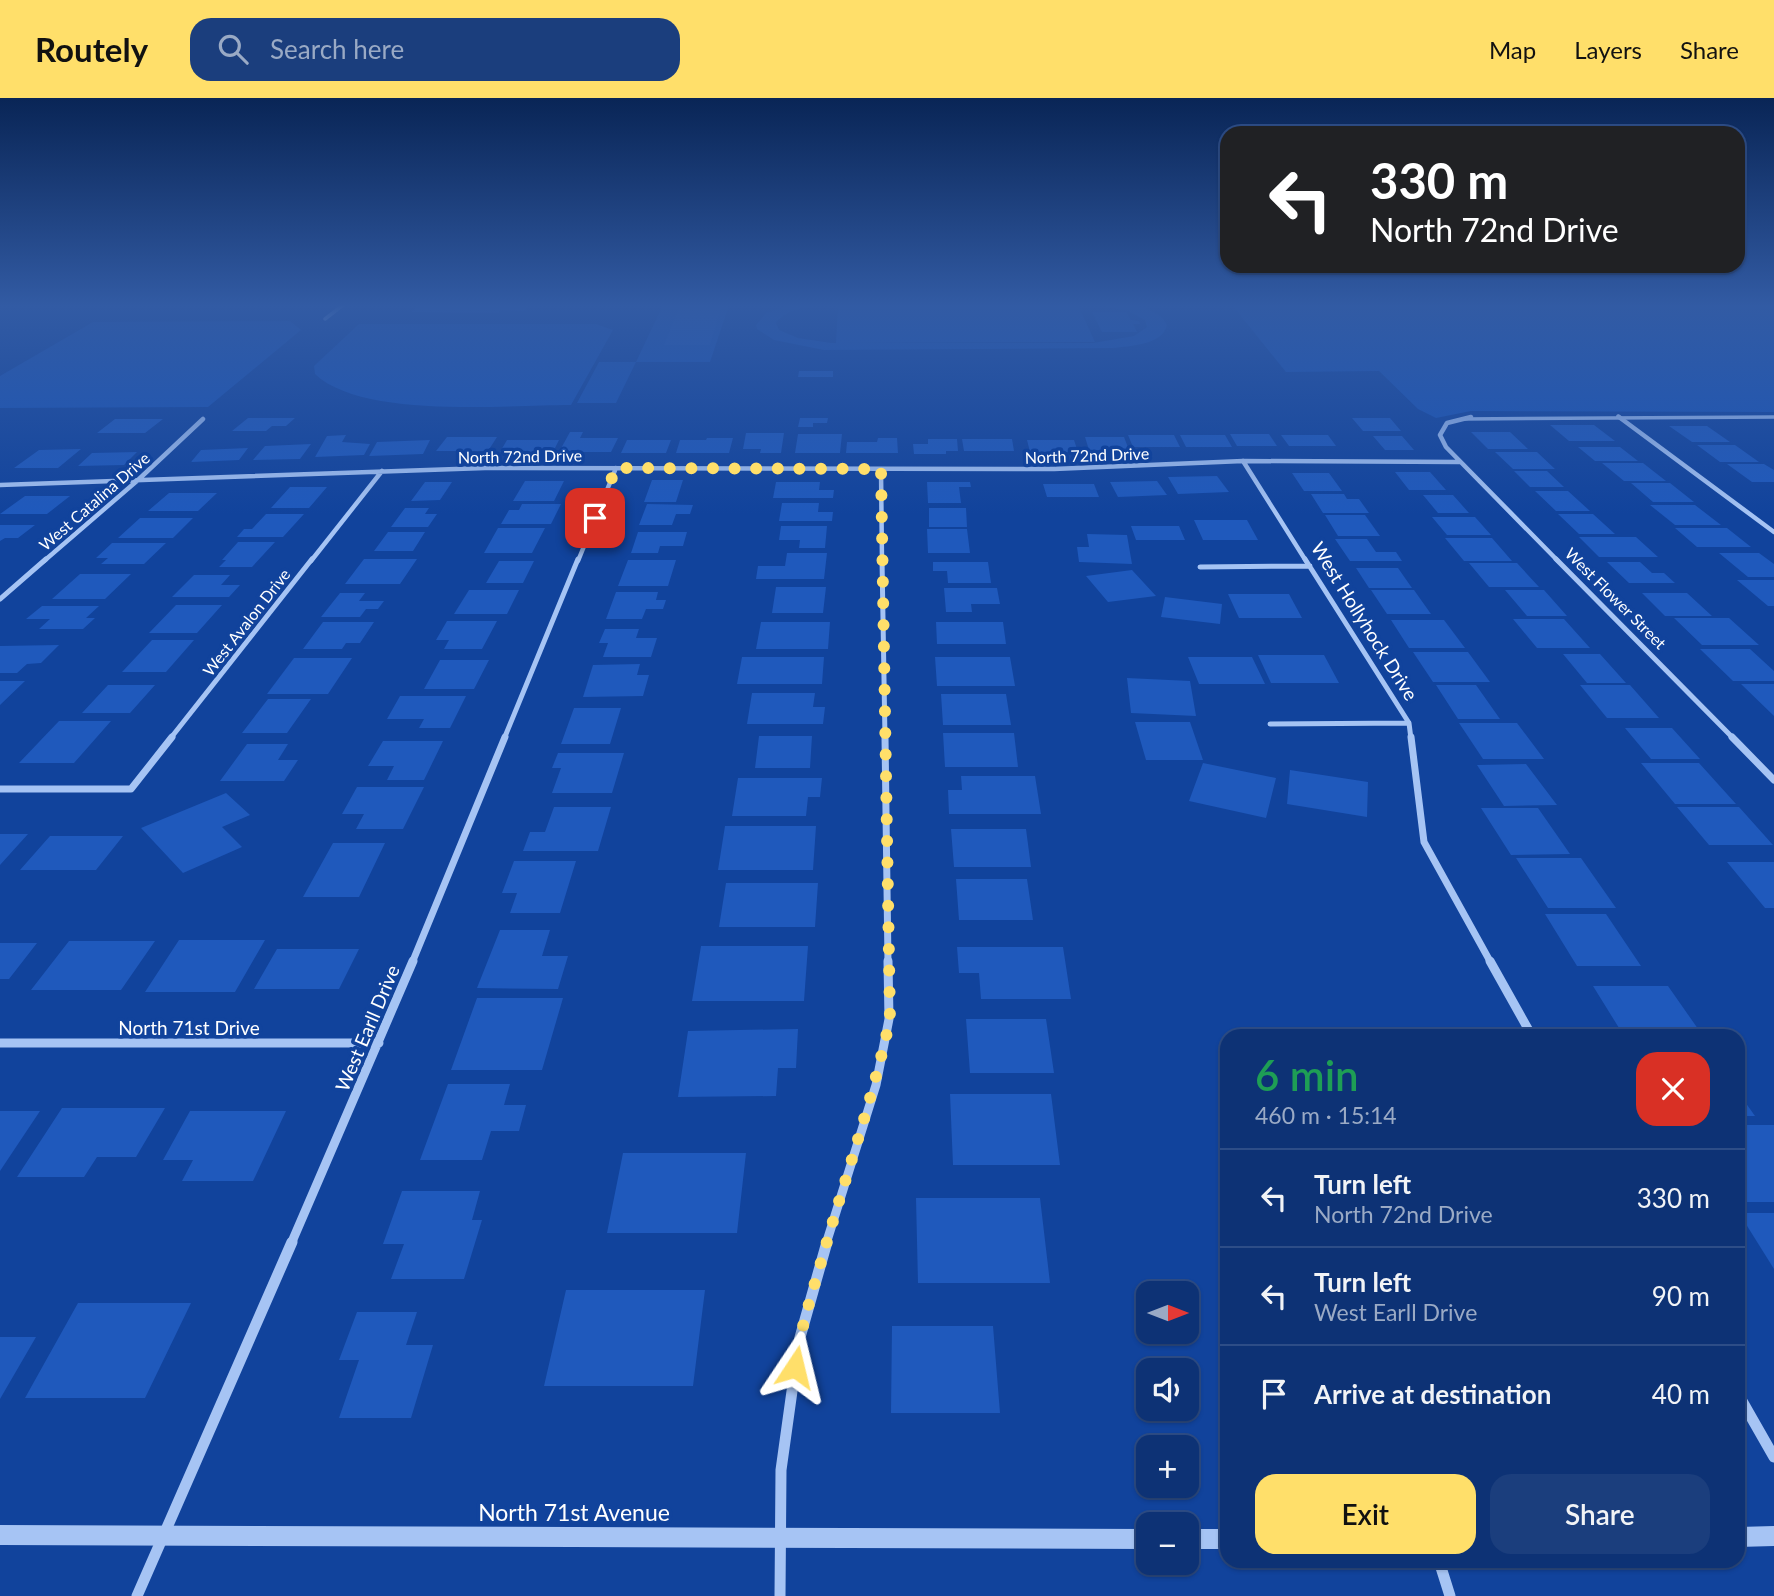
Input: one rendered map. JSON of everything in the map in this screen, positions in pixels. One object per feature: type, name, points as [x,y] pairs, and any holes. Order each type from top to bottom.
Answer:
[{"type":"street","points":[[1618,416],[1774,417]]},
{"type":"street","points":[[1618,416],[1774,532]]},
{"type":"street","name":"West Flower Street","points":[[1618,416],[1471,417],[1447,423],[1440,435],[1446,447],[1460,462],[1774,780]]},
{"type":"street","name":"West Catalina Drive","points":[[0,599],[138,480],[203,419]]},
{"type":"street","name":"North 72nd Drive","points":[[0,485],[382,471],[616,468],[1054,469],[1243,461],[1460,462]]},
{"type":"street","name":"West Hollyhock Drive","points":[[1243,461],[1409,723],[1424,842],[1528,1029]]},
{"type":"street","name":"West Earll Drive","points":[[137,1596],[379,1043],[616,468]]},
{"type":"street","points":[[780,1596],[782,1470],[799,1341],[838,1202],[876,1084],[890,1019],[881,469]]},
{"type":"street","name":"West Avalon Drive","points":[[0,789],[131,789],[382,471]]},
{"type":"street","points":[[1200,567],[1311,566]]},
{"type":"street","points":[[1270,724],[1409,723]]},
{"type":"street","name":"North 71st Drive","points":[[0,1043],[379,1043]]},
{"type":"street","points":[[1745,1406],[1774,1457]]},
{"type":"street","name":"North 71st Avenue","points":[[0,1535],[1136,1539]]},
{"type":"street","points":[[1745,1537],[1774,1536]]},
{"type":"street","points":[[1199,1539],[1220,1539]]},
{"type":"street","points":[[1441,1568],[1450,1596]]},
{"type":"shaded area","points":[[247,375],[208,407],[0,408],[0,376]]},
{"type":"shaded area","points":[[316,375],[588,375],[571,405],[474,407],[400,404],[366,398],[337,388]]},
{"type":"shaded area","points":[[592,375],[630,375],[616,403],[577,403]]},
{"type":"shaded area","points":[[1383,375],[1774,375],[1774,412],[1471,411],[1436,418],[1418,409]]},
{"type":"building","points":[[798,375],[833,375],[833,377],[798,377]]},
{"type":"building","points":[[248,418],[295,418],[286,426],[272,426],[266,431],[232,431]]},
{"type":"building","points":[[800,418],[828,418],[827,423],[798,427]]},
{"type":"building","points":[[1352,418],[1390,418],[1401,431],[1363,431]]},
{"type":"building","points":[[115,419],[163,419],[145,433],[97,433]]},
{"type":"building","points":[[1550,425],[1594,425],[1615,441],[1569,441]]},
{"type":"building","points":[[1669,426],[1707,426],[1730,442],[1692,442]]},
{"type":"building","points":[[570,432],[583,432],[580,438],[618,438],[611,452],[559,452]]},
{"type":"building","points":[[1471,432],[1510,432],[1528,449],[1488,449]]},
{"type":"building","points":[[746,433],[784,433],[781,453],[760,453],[761,449],[743,449]]},
{"type":"building","points":[[798,434],[842,434],[840,453],[795,453]]},
{"type":"building","points":[[1230,434],[1269,434],[1277,446],[1237,446]]},
{"type":"building","points":[[346,435],[342,442],[370,444],[364,455],[315,457],[327,436]]},
{"type":"building","points":[[1128,435],[1174,435],[1180,447],[1133,447]]},
{"type":"building","points":[[1180,435],[1225,435],[1232,447],[1186,447]]},
{"type":"building","points":[[1281,435],[1328,435],[1336,446],[1289,446]]},
{"type":"building","points":[[1373,436],[1402,436],[1414,450],[1385,450]]},
{"type":"building","points":[[447,437],[497,437],[488,451],[436,451]]},
{"type":"building","points":[[1085,437],[1124,437],[1129,450],[1089,450]]},
{"type":"building","points":[[733,438],[729,453],[676,453],[680,440]]},
{"type":"building","points":[[878,438],[897,438],[898,453],[846,453],[847,442],[877,442]]},
{"type":"building","points":[[928,439],[957,439],[958,451],[946,451],[946,454],[914,454],[913,444],[928,444]]},
{"type":"building","points":[[962,439],[1012,439],[1014,451],[964,451]]},
{"type":"building","points":[[430,440],[423,454],[369,456],[377,442]]},
{"type":"building","points":[[507,440],[559,440],[553,452],[500,452]]},
{"type":"building","points":[[627,440],[671,440],[666,453],[621,453]]},
{"type":"building","points":[[1027,440],[1074,440],[1078,452],[1030,452]]},
{"type":"building","points":[[311,444],[300,459],[253,460],[265,446]]},
{"type":"building","points":[[1697,445],[1735,445],[1759,462],[1720,462]]},
{"type":"building","points":[[1578,447],[1620,447],[1638,461],[1595,461]]},
{"type":"building","points":[[248,448],[239,460],[191,462],[201,450]]},
{"type":"building","points":[[81,449],[58,468],[14,468],[39,450]]},
{"type":"building","points":[[137,452],[124,465],[78,466],[92,453]]},
{"type":"building","points":[[1495,452],[1537,452],[1555,469],[1513,469]]},
{"type":"building","points":[[1602,463],[1643,463],[1666,481],[1624,481]]},
{"type":"building","points":[[1727,464],[1764,464],[1774,470],[1774,482],[1752,482]]},
{"type":"building","points":[[1514,471],[1547,471],[1564,487],[1530,487]]},
{"type":"building","points":[[1395,472],[1430,472],[1446,490],[1409,490]]},
{"type":"building","points":[[1292,473],[1329,473],[1342,491],[1304,491]]},
{"type":"building","points":[[1217,476],[1229,492],[1178,494],[1168,477]]},
{"type":"building","points":[[652,480],[683,480],[676,502],[644,502]]},
{"type":"building","points":[[525,481],[564,481],[554,501],[513,501]]},
{"type":"building","points":[[1157,481],[1167,495],[1118,497],[1110,482]]},
{"type":"building","points":[[425,482],[452,482],[440,500],[411,501]]},
{"type":"building","points":[[776,482],[820,482],[819,490],[834,490],[833,498],[773,498]]},
{"type":"building","points":[[927,482],[970,482],[971,487],[959,487],[961,503],[928,503]]},
{"type":"building","points":[[1631,483],[1670,483],[1694,502],[1653,502]]},
{"type":"building","points":[[1043,484],[1094,484],[1099,497],[1047,497]]},
{"type":"building","points":[[290,487],[327,487],[309,508],[271,508]]},
{"type":"building","points":[[1535,491],[1568,491],[1590,511],[1556,511]]},
{"type":"building","points":[[169,493],[217,493],[198,511],[148,511]]},
{"type":"building","points":[[1311,494],[1344,494],[1347,499],[1359,499],[1369,513],[1323,513]]},
{"type":"building","points":[[1423,495],[1453,495],[1469,513],[1438,513]]},
{"type":"building","points":[[25,496],[70,496],[47,514],[0,514]]},
{"type":"building","points":[[782,503],[819,503],[818,512],[833,512],[832,521],[779,521]]},
{"type":"building","points":[[522,504],[561,504],[551,524],[501,524],[509,510],[519,510]]},
{"type":"building","points":[[647,504],[693,505],[690,514],[676,514],[672,525],[639,525]]},
{"type":"building","points":[[1650,505],[1695,505],[1721,525],[1675,525]]},
{"type":"building","points":[[405,508],[429,508],[425,514],[437,514],[428,527],[391,527]]},
{"type":"building","points":[[929,508],[966,508],[967,527],[929,527]]},
{"type":"building","points":[[266,514],[304,514],[283,537],[237,537],[244,529],[252,529]]},
{"type":"building","points":[[1558,514],[1593,514],[1615,534],[1579,534]]},
{"type":"building","points":[[1325,515],[1365,515],[1380,536],[1338,536]]},
{"type":"building","points":[[1432,517],[1475,517],[1491,535],[1447,535]]},
{"type":"building","points":[[140,518],[193,518],[173,538],[118,538]]},
{"type":"building","points":[[1194,520],[1247,520],[1258,540],[1203,540]]},
{"type":"building","points":[[0,525],[35,525],[18,538],[5,538],[0,541]]},
{"type":"building","points":[[781,526],[827,526],[825,548],[799,548],[800,540],[779,540]]},
{"type":"building","points":[[1131,526],[1179,526],[1185,540],[1136,540]]},
{"type":"building","points":[[498,528],[545,528],[532,553],[484,553]]},
{"type":"building","points":[[1675,528],[1727,528],[1751,547],[1697,547]]},
{"type":"building","points":[[927,529],[967,529],[970,553],[928,553]]},
{"type":"building","points":[[388,532],[425,532],[413,551],[374,551]]},
{"type":"building","points":[[638,532],[687,532],[683,546],[660,546],[658,553],[631,553]]},
{"type":"building","points":[[1087,534],[1127,535],[1132,564],[1079,562],[1077,547],[1089,547]]},
{"type":"building","points":[[1579,537],[1636,537],[1658,557],[1599,557]]},
{"type":"building","points":[[1445,538],[1492,538],[1512,561],[1464,561]]},
{"type":"building","points":[[1335,539],[1367,539],[1376,552],[1396,552],[1402,561],[1350,561]]},
{"type":"building","points":[[238,542],[275,542],[252,567],[219,567]]},
{"type":"building","points":[[112,543],[166,543],[144,564],[101,564],[108,558],[96,558]]},
{"type":"building","points":[[787,553],[827,553],[824,579],[756,579],[758,566],[785,566]]},
{"type":"building","points":[[1719,553],[1759,553],[1774,564],[1774,577],[1748,577]]},
{"type":"building","points":[[364,559],[417,559],[400,584],[345,584]]},
{"type":"building","points":[[628,560],[676,560],[668,586],[618,586]]},
{"type":"building","points":[[499,561],[534,561],[523,583],[486,583]]},
{"type":"building","points":[[933,562],[988,562],[991,583],[948,583],[947,571],[933,571]]},
{"type":"building","points":[[1607,562],[1640,562],[1652,573],[1664,573],[1675,583],[1629,583]]},
{"type":"building","points":[[1469,563],[1517,563],[1539,587],[1489,587]]},
{"type":"building","points":[[1356,568],[1398,568],[1412,588],[1369,588]]},
{"type":"building","points":[[1132,570],[1156,596],[1108,602],[1086,576]]},
{"type":"building","points":[[80,574],[131,574],[105,599],[52,599]]},
{"type":"building","points":[[194,575],[230,575],[221,585],[240,585],[229,597],[172,597]]},
{"type":"building","points":[[1737,580],[1774,580],[1774,606],[1768,606]]},
{"type":"building","points":[[776,587],[826,587],[823,613],[772,613]]},
{"type":"building","points":[[944,588],[997,588],[1000,604],[971,604],[972,612],[946,612]]},
{"type":"building","points":[[469,590],[519,590],[507,614],[454,614]]},
{"type":"building","points":[[1371,590],[1414,590],[1431,614],[1387,614]]},
{"type":"building","points":[[1505,590],[1544,590],[1567,616],[1527,616]]},
{"type":"building","points":[[616,592],[658,592],[656,600],[666,600],[663,609],[646,609],[642,619],[606,619]]},
{"type":"building","points":[[340,593],[365,593],[359,601],[384,601],[378,609],[366,609],[360,617],[321,617]]},
{"type":"building","points":[[1642,593],[1687,593],[1712,616],[1665,616]]},
{"type":"building","points":[[1228,594],[1289,594],[1302,618],[1239,618]]},
{"type":"building","points":[[1165,597],[1222,604],[1220,624],[1161,617]]},
{"type":"building","points":[[176,605],[222,605],[197,633],[149,633]]},
{"type":"building","points":[[42,606],[99,606],[86,618],[95,618],[83,629],[39,629],[50,619],[26,619]]},
{"type":"building","points":[[1674,618],[1729,618],[1759,645],[1702,645]]},
{"type":"building","points":[[1513,619],[1564,619],[1590,648],[1537,648]]},
{"type":"building","points":[[1391,620],[1444,620],[1465,648],[1409,648]]},
{"type":"building","points":[[447,621],[497,621],[482,649],[444,649],[449,640],[436,640]]},
{"type":"building","points":[[323,622],[374,622],[360,643],[346,643],[342,649],[303,649]]},
{"type":"building","points":[[761,622],[830,622],[828,649],[756,649]]},
{"type":"building","points":[[936,622],[1003,622],[1006,644],[937,644]]},
{"type":"building","points":[[605,629],[639,629],[636,638],[657,638],[651,657],[603,657],[608,643],[599,643]]},
{"type":"building","points":[[152,640],[194,640],[166,672],[122,672]]},
{"type":"building","points":[[59,645],[41,663],[27,664],[17,673],[0,673],[0,646]]},
{"type":"building","points":[[1700,649],[1750,649],[1774,671],[1774,681],[1733,681]]},
{"type":"building","points":[[1413,652],[1468,652],[1490,682],[1433,682]]},
{"type":"building","points":[[1563,654],[1600,654],[1626,683],[1587,683]]},
{"type":"building","points":[[1258,655],[1324,655],[1339,683],[1271,683]]},
{"type":"building","points":[[742,657],[824,657],[822,684],[737,684]]},
{"type":"building","points":[[935,657],[1010,657],[1015,686],[937,686]]},
{"type":"building","points":[[1188,657],[1252,657],[1265,684],[1199,684]]},
{"type":"building","points":[[294,658],[352,658],[328,694],[267,694]]},
{"type":"building","points":[[440,660],[489,660],[474,689],[424,689]]},
{"type":"building","points":[[640,664],[637,675],[649,675],[643,696],[583,697],[593,665]]},
{"type":"building","points":[[1127,678],[1190,681],[1196,716],[1131,713]]},
{"type":"building","points":[[0,681],[25,681],[0,705]]},
{"type":"building","points":[[1741,684],[1774,684],[1774,716]]},
{"type":"building","points":[[108,685],[155,685],[130,713],[82,713]]},
{"type":"building","points":[[1436,685],[1476,685],[1500,719],[1458,719]]},
{"type":"building","points":[[1580,685],[1630,685],[1659,718],[1607,718]]},
{"type":"building","points":[[752,693],[815,693],[813,707],[825,707],[823,724],[747,724]]},
{"type":"building","points":[[941,694],[1006,694],[1011,725],[943,725]]},
{"type":"building","points":[[400,696],[466,696],[450,728],[419,728],[424,719],[387,719]]},
{"type":"building","points":[[268,699],[311,699],[287,733],[242,733]]},
{"type":"building","points":[[574,708],[621,708],[610,744],[561,744]]},
{"type":"building","points":[[59,721],[111,721],[74,763],[19,763]]},
{"type":"building","points":[[1135,722],[1190,722],[1203,760],[1146,760]]},
{"type":"building","points":[[1459,723],[1517,723],[1544,759],[1483,759]]},
{"type":"building","points":[[1625,728],[1672,728],[1700,759],[1651,759]]},
{"type":"building","points":[[943,733],[1014,733],[1018,767],[945,767]]},
{"type":"building","points":[[759,736],[812,736],[810,768],[755,768]]},
{"type":"building","points":[[383,741],[443,741],[424,780],[387,780],[394,766],[368,766]]},
{"type":"building","points":[[247,744],[288,744],[278,760],[298,760],[284,781],[220,781]]},
{"type":"building","points":[[558,753],[624,753],[612,793],[552,793],[561,768],[552,768]]},
{"type":"building","points":[[1203,763],[1276,778],[1266,818],[1189,801]]},
{"type":"building","points":[[1641,763],[1699,763],[1736,804],[1675,804]]},
{"type":"building","points":[[1526,764],[1557,805],[1504,806],[1477,765]]},
{"type":"building","points":[[1290,770],[1368,782],[1367,817],[1287,804]]},
{"type":"building","points":[[961,776],[1035,776],[1041,814],[949,814],[948,790],[962,790]]},
{"type":"building","points":[[738,778],[822,778],[820,797],[808,797],[806,816],[732,816]]},
{"type":"building","points":[[357,787],[424,787],[403,829],[356,829],[364,814],[342,814]]},
{"type":"building","points":[[226,793],[250,815],[222,827],[242,847],[183,873],[141,828]]},
{"type":"building","points":[[554,807],[611,807],[598,851],[523,851],[530,832],[545,832]]},
{"type":"building","points":[[1677,807],[1739,807],[1773,845],[1709,845]]},
{"type":"building","points":[[1481,808],[1538,808],[1570,854],[1511,855]]},
{"type":"building","points":[[725,826],[816,826],[813,870],[718,870]]},
{"type":"building","points":[[951,829],[1026,829],[1031,867],[954,867]]},
{"type":"building","points":[[0,834],[28,834],[0,865]]},
{"type":"building","points":[[50,836],[123,836],[96,870],[20,870]]},
{"type":"building","points":[[333,843],[385,843],[359,897],[303,897]]},
{"type":"building","points":[[1516,858],[1581,858],[1616,908],[1548,908]]},
{"type":"building","points":[[514,861],[576,861],[560,913],[510,913],[517,893],[502,893]]},
{"type":"building","points":[[1727,862],[1774,862],[1774,908],[1765,908]]},
{"type":"building","points":[[956,879],[1027,879],[1033,920],[959,920]]},
{"type":"building","points":[[726,883],[818,883],[815,927],[719,927]]},
{"type":"building","points":[[1545,914],[1606,914],[1641,966],[1577,966]]},
{"type":"building","points":[[500,930],[550,930],[542,956],[568,956],[558,989],[477,988]]},
{"type":"building","points":[[179,940],[265,940],[235,992],[145,992]]},
{"type":"building","points":[[69,941],[155,941],[121,990],[31,990]]},
{"type":"building","points":[[0,943],[37,943],[9,979],[0,979]]},
{"type":"building","points":[[701,946],[808,946],[804,1001],[692,1001]]},
{"type":"building","points":[[957,947],[1063,947],[1071,999],[981,999],[979,973],[959,973]]},
{"type":"building","points":[[277,949],[359,949],[339,989],[254,989]]},
{"type":"building","points":[[1593,986],[1668,986],[1698,1029],[1620,1029]]},
{"type":"building","points":[[477,998],[563,998],[542,1070],[451,1070]]},
{"type":"building","points":[[966,1019],[1046,1019],[1054,1073],[970,1073]]},
{"type":"building","points":[[798,1029],[796,1068],[778,1068],[776,1096],[678,1097],[688,1031]]},
{"type":"building","points":[[448,1084],[510,1084],[504,1105],[526,1105],[519,1131],[491,1131],[482,1160],[420,1160]]},
{"type":"building","points":[[950,1094],[1051,1094],[1060,1165],[953,1165]]},
{"type":"building","points":[[1745,1102],[1755,1116],[1745,1116]]},
{"type":"building","points":[[62,1108],[165,1108],[136,1157],[97,1157],[84,1177],[17,1177]]},
{"type":"building","points":[[0,1111],[40,1111],[0,1171]]},
{"type":"building","points":[[190,1111],[286,1111],[253,1181],[182,1181],[193,1160],[163,1160]]},
{"type":"building","points":[[1745,1125],[1774,1125],[1774,1202],[1745,1202]]},
{"type":"building","points":[[623,1153],[746,1153],[737,1233],[607,1233]]},
{"type":"building","points":[[402,1191],[480,1191],[472,1220],[482,1220],[464,1279],[391,1279],[404,1244],[383,1244]]},
{"type":"building","points":[[916,1198],[1040,1198],[1050,1283],[918,1283]]},
{"type":"building","points":[[1745,1213],[1774,1213],[1774,1269],[1745,1223]]},
{"type":"building","points":[[566,1290],[705,1290],[693,1386],[544,1386]]},
{"type":"building","points":[[78,1303],[191,1303],[145,1398],[25,1398]]},
{"type":"building","points":[[357,1312],[417,1312],[406,1345],[433,1345],[411,1418],[339,1418],[359,1360],[339,1360]]},
{"type":"building","points":[[892,1326],[993,1326],[1000,1413],[891,1413]]},
{"type":"building","points":[[0,1337],[36,1337],[0,1399]]},
{"type":"route","points":[[595,518],[616,468],[881,469],[890,1019],[876,1084],[838,1202],[799,1341],[795,1367]]}]
